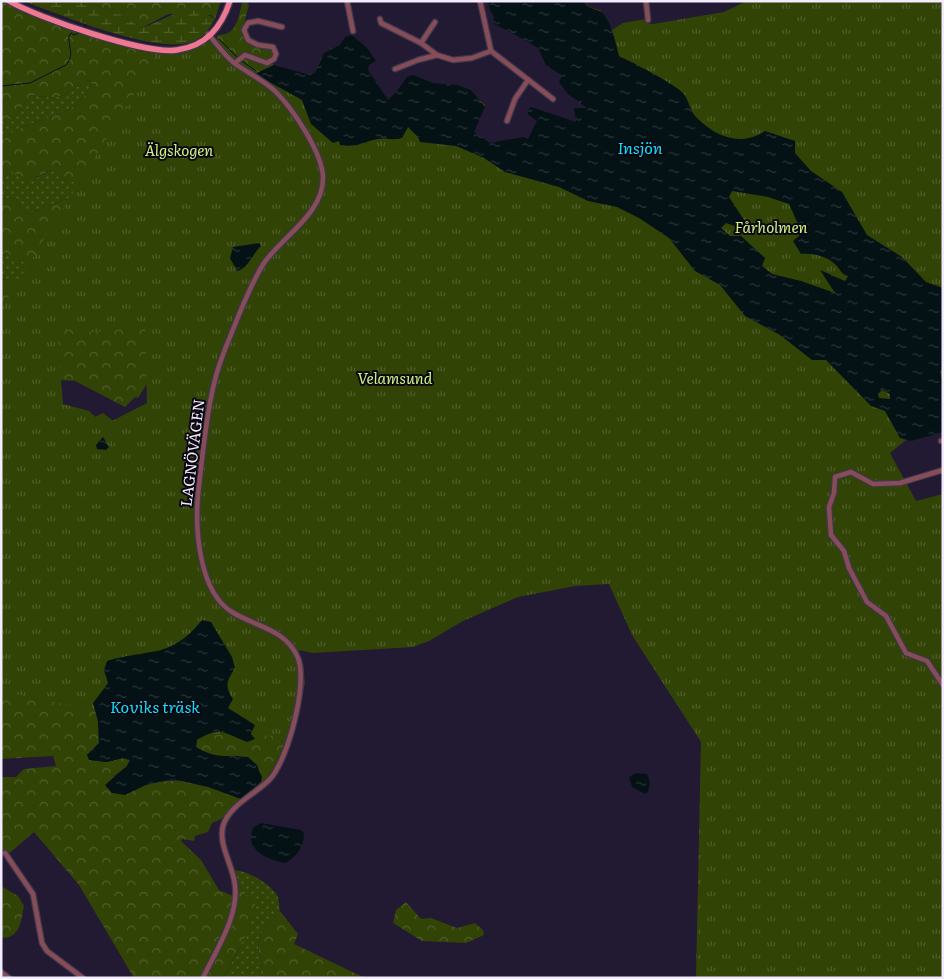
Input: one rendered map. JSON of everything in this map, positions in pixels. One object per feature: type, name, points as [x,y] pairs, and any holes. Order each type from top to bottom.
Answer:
[{"type":"main road","points":[[9,1],[91,33],[165,50],[185,46],[209,35],[220,26],[230,1]]},
{"type":"main road","points":[[209,35],[220,18],[225,1]]},
{"type":"street","points":[[347,1],[353,31]]},
{"type":"street","points":[[480,1],[490,51],[553,99]]},
{"type":"street","points":[[646,1],[648,20]]},
{"type":"street","points":[[380,20],[381,23],[421,42],[437,55],[454,60],[466,60],[490,51]]},
{"type":"street","points":[[238,60],[248,55],[267,63],[274,59],[276,54],[274,47],[258,45],[248,40],[244,30],[246,25],[258,21],[282,27]]},
{"type":"street","points":[[421,42],[435,22]]},
{"type":"street","name":"LAGNÖVÄGEN","points":[[203,978],[235,903],[233,872],[222,838],[225,821],[232,811],[264,786],[276,771],[292,727],[302,683],[298,657],[285,639],[271,629],[235,614],[224,607],[213,593],[206,578],[202,562],[198,505],[212,393],[219,364],[254,280],[273,252],[311,210],[321,191],[323,178],[314,148],[285,102],[209,35]]},
{"type":"street","points":[[395,69],[437,55]]},
{"type":"street","points":[[507,121],[515,100],[528,80]]},
{"type":"street","points":[[943,470],[900,483],[873,484],[851,472],[845,472],[835,477],[829,514],[831,535],[844,551],[849,568],[868,602],[886,616],[906,653],[927,661],[943,685]]},
{"type":"street","points":[[5,853],[33,894],[42,943],[47,951],[83,978]]},
{"type":"street","points":[[1,972],[9,978]]},
{"type":"green space","name":"Älgskogen","points":[[1,1],[93,35],[154,51],[185,51],[205,43],[210,44],[279,100],[309,142],[318,159],[320,185],[311,190],[285,225],[259,243],[167,254],[151,254],[142,258],[137,266],[133,280],[150,301],[160,328],[150,379],[138,398],[135,397],[125,407],[75,381],[59,380],[43,400],[95,417],[103,413],[116,423],[135,413],[151,438],[145,450],[176,468],[177,494],[189,517],[189,537],[164,550],[136,554],[108,551],[82,539],[75,532],[66,517],[84,499],[100,492],[126,485],[127,482],[74,489],[53,500],[48,482],[104,464],[117,463],[144,476],[148,471],[148,465],[128,458],[103,435],[83,452],[31,440],[24,453],[1,454],[1,400],[17,401],[23,383],[21,371],[15,360],[10,355],[1,358],[1,278],[4,280],[8,278],[24,288],[39,306],[49,298],[44,284],[33,270],[19,259],[5,253],[1,247],[1,198],[16,199],[22,210],[28,214],[77,195],[85,188],[78,182],[68,182],[51,170],[26,182],[12,172],[1,178],[1,142],[10,134],[31,123],[72,107],[82,99],[94,82],[88,80],[62,96],[30,95],[14,119],[1,119]]},
{"type":"green space","points":[[23,1],[86,1],[124,17],[142,28],[187,11],[196,11],[215,19],[207,31],[197,40],[188,43],[171,44],[151,42],[105,31]]},
{"type":"green space","points":[[86,1],[221,1],[215,19],[211,15],[168,14],[142,28],[124,17]]},
{"type":"green space","name":"Velamsund","points":[[584,1],[589,7],[600,10],[612,30],[623,23],[646,19],[647,23],[653,24],[724,12],[747,1],[943,1],[943,432],[906,440],[890,453],[916,501],[943,494],[943,978],[696,978],[701,742],[632,635],[609,584],[575,586],[518,597],[463,621],[429,641],[413,647],[313,653],[299,650],[305,683],[291,736],[212,735],[1,691],[1,309],[139,86],[155,56],[154,51],[185,51],[215,39],[254,71],[291,85],[302,74],[315,74],[321,58],[332,48],[384,106],[471,93],[485,105],[477,121],[465,134],[491,150],[580,132],[597,106],[560,64]],"holes":[[[145,324],[147,403],[104,425],[89,411],[63,404],[57,328],[101,332]]]},
{"type":"green space","points":[[246,2],[249,5],[243,27],[243,36],[254,45],[272,48],[274,56],[269,59],[265,60],[247,55],[237,59],[218,44],[217,35],[223,35],[232,30],[237,21],[242,3]]},
{"type":"green space","points":[[243,57],[274,65],[255,74],[239,60]]},
{"type":"green space","points":[[88,80],[94,82],[82,99],[72,107],[31,123],[10,134],[1,142],[1,119],[14,119],[30,95],[62,96]]},
{"type":"green space","points":[[51,170],[68,182],[78,182],[86,188],[77,195],[28,214],[22,210],[16,199],[1,198],[1,178],[12,172],[36,178]]},
{"type":"green space","points":[[1,247],[5,253],[21,260],[32,270],[49,298],[1,278]]},
{"type":"green space","points":[[1,550],[287,735],[283,749],[273,769],[253,792],[222,818],[212,823],[208,832],[195,836],[194,841],[182,839],[181,841],[201,860],[219,890],[233,896],[228,920],[200,978],[134,978],[79,885],[34,832],[6,856],[1,854],[1,777],[16,777],[24,769],[56,766],[53,756],[1,759]],"holes":[[[93,703],[254,739],[211,731],[197,740],[196,747],[206,752],[228,757],[239,756],[241,798],[212,787],[183,781],[155,783],[125,794],[114,776],[127,766],[130,760],[123,758],[107,762],[90,760],[87,755],[99,743],[98,721]]]},
{"type":"green space","points":[[235,870],[247,873],[264,882],[274,891],[278,898],[280,911],[265,928],[258,944],[263,969],[262,978],[223,978],[239,950],[255,904],[239,886]]},
{"type":"green space","points":[[1,886],[18,896],[24,906],[16,932],[7,938],[1,938]]},
{"type":"green space","points":[[239,886],[255,904],[250,924],[223,978],[206,978],[234,916]]},
{"type":"green space","points":[[406,902],[421,919],[431,918],[457,928],[475,923],[483,930],[484,935],[466,943],[422,941],[393,923],[396,910]]},
{"type":"green space","points":[[280,911],[298,934],[294,944],[365,978],[262,978],[263,969],[258,949],[259,939],[265,928]]},
{"type":"water","name":"Insjön","points":[[488,1],[584,1],[588,6],[599,11],[606,18],[612,30],[619,56],[653,73],[678,89],[685,96],[694,115],[712,130],[737,139],[756,136],[765,131],[795,141],[795,153],[811,171],[842,192],[867,235],[902,257],[926,282],[943,288],[943,370],[940,371],[943,383],[943,432],[911,441],[900,438],[885,411],[871,406],[826,360],[812,360],[780,335],[745,316],[720,285],[695,271],[669,238],[639,218],[617,207],[588,201],[559,187],[505,172],[484,158],[456,146],[420,142],[418,137],[408,127],[402,138],[398,139],[372,140],[352,146],[340,145],[339,141],[333,143],[311,124],[302,100],[255,74],[274,65],[310,75],[315,73],[324,53],[340,45],[345,37],[352,35],[368,49],[376,61],[369,65],[368,70],[388,100],[407,77],[413,75],[433,83],[457,85],[471,90],[485,107],[474,132],[490,143],[523,137],[528,139],[537,121],[528,114],[527,111],[531,107],[576,122],[574,108],[587,108],[568,94],[559,82],[562,76],[546,65],[538,48],[493,24],[494,17]],"holes":[[[732,191],[768,197],[789,204],[802,233],[793,241],[801,254],[824,257],[848,276],[845,281],[820,270],[835,293],[801,281],[772,274],[762,266],[765,258],[741,236],[730,236],[721,228],[726,223],[738,227],[746,223],[729,197]],[[882,390],[890,394],[890,399],[879,398],[878,394]]]},
{"type":"water","points":[[259,243],[261,246],[247,264],[237,271],[230,258],[233,247]]},
{"type":"water","points":[[103,437],[109,447],[106,450],[97,449],[96,445]]},
{"type":"water","name":"Koviks träsk","points":[[202,620],[211,622],[232,657],[235,668],[228,680],[228,690],[233,699],[228,708],[255,725],[251,734],[255,739],[247,742],[222,732],[217,732],[197,740],[196,747],[215,755],[248,757],[257,765],[262,777],[261,782],[241,799],[208,787],[173,779],[148,784],[125,795],[112,793],[105,785],[127,766],[130,760],[123,758],[107,762],[89,760],[87,755],[99,743],[98,721],[93,703],[108,683],[104,670],[107,661],[169,647],[190,633]]},
{"type":"water","points":[[636,773],[647,774],[650,782],[648,792],[645,794],[632,787],[629,777]]},
{"type":"water","points":[[261,823],[301,830],[304,833],[301,847],[293,858],[285,863],[265,856],[254,847],[251,835],[254,827]]},
{"type":"waterway","points":[[1,86],[30,83],[66,65],[71,54],[69,36],[71,33],[74,35],[81,32]]},
{"type":"waterway","points":[[219,39],[237,57]]},
{"type":"waterway","points":[[242,61],[256,71]]},
{"type":"park label","name":"Fårholmen","points":[[771,228]]}]
